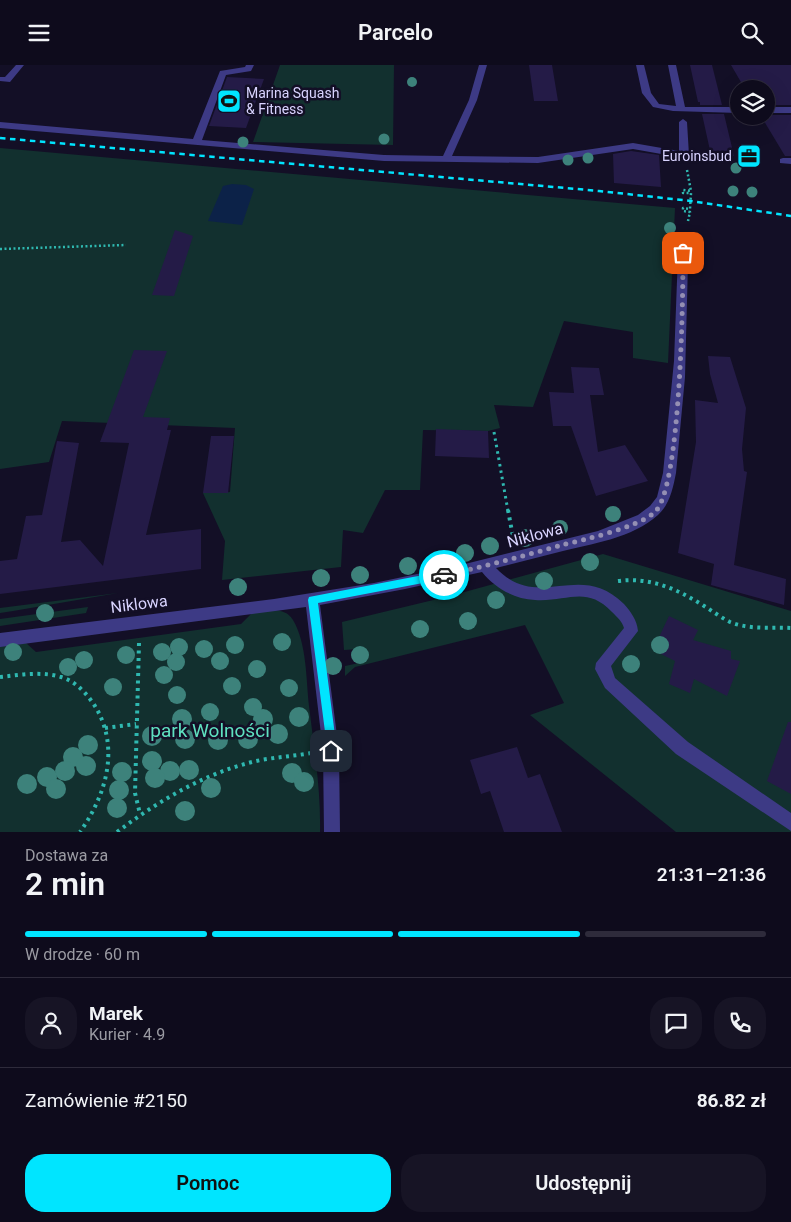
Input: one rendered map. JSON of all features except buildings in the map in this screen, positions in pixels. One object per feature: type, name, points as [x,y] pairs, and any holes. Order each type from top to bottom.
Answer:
[{"type":"street","points":[[0,79],[7,80],[20,65]]},
{"type":"street","points":[[196,143],[223,73],[248,69],[250,65]]},
{"type":"street","points":[[447,158],[473,100],[483,65]]},
{"type":"street","points":[[640,65],[650,103],[663,108],[730,110]]},
{"type":"street","points":[[672,65],[681,109]]},
{"type":"street","points":[[775,110],[791,110]]},
{"type":"street","points":[[0,125],[384,158],[538,160],[633,146],[684,155],[683,122]]},
{"type":"street","name":"Niklowa","points":[[0,640],[312,600],[517,558],[634,524],[655,512],[667,483],[676,414],[682,312],[683,253],[686,235]]},
{"type":"street","points":[[485,566],[496,579],[526,593],[540,595],[596,592],[611,601],[631,624],[631,631],[604,663],[603,669],[610,683],[682,748],[791,823]]},
{"type":"street","points":[[312,600],[331,751],[332,832]]},
{"type":"path","points":[[684,155],[691,191],[683,190],[683,193],[691,193],[690,209],[683,208],[683,211],[690,212],[686,235]]},
{"type":"path","points":[[0,249],[126,245]]},
{"type":"path","points":[[494,432],[517,558]]},
{"type":"path","points":[[596,592],[611,583],[625,580],[646,580],[685,595],[735,623],[756,628],[791,628]]},
{"type":"path","points":[[139,622],[135,793],[140,814]]},
{"type":"path","points":[[0,677],[26,674],[55,675],[77,685],[94,703],[105,728],[108,745],[106,781],[94,813],[80,832]]},
{"type":"path","points":[[105,728],[136,724]]},
{"type":"path","points":[[118,832],[140,814],[185,788],[227,770],[260,761],[331,751]]},
{"type":"green space","points":[[280,65],[394,65],[393,145],[253,142]]},
{"type":"green space","points":[[0,148],[675,208],[668,363],[633,358],[633,332],[564,321],[533,407],[494,405],[500,428],[488,431],[423,430],[420,490],[385,490],[363,533],[343,530],[341,567],[222,580],[225,541],[203,493],[230,492],[235,428],[62,421],[49,462],[0,469]]},
{"type":"green space","points":[[603,554],[791,611],[791,832],[676,832],[530,715],[564,703],[525,625],[355,667],[345,676],[345,666],[359,663],[359,649],[344,650],[342,622],[450,596]]},
{"type":"green space","points":[[118,593],[13,611],[0,613],[0,608]]},
{"type":"green space","points":[[88,607],[86,613],[0,626],[0,619]]},
{"type":"green space","name":"park Wolności","points":[[274,610],[285,612],[291,617],[298,629],[301,640],[318,785],[320,832],[0,832],[0,646],[26,643],[36,652],[241,624],[252,613]]},
{"type":"water","points":[[232,184],[246,185],[254,189],[242,225],[208,221],[223,186]]},
{"type":"railway","points":[[0,138],[599,191],[691,201],[791,216]]},
{"type":"way so far","points":[[444,575],[482,567],[601,535],[634,524],[655,512],[667,483],[675,422],[682,312],[683,253]]},
{"type":"place","name":"Marina Squash & Fitness","points":[[229,101]]},
{"type":"place","name":"Euroinsbud","points":[[749,156]]},
{"type":"route","points":[[331,751],[312,600],[444,575]]}]
